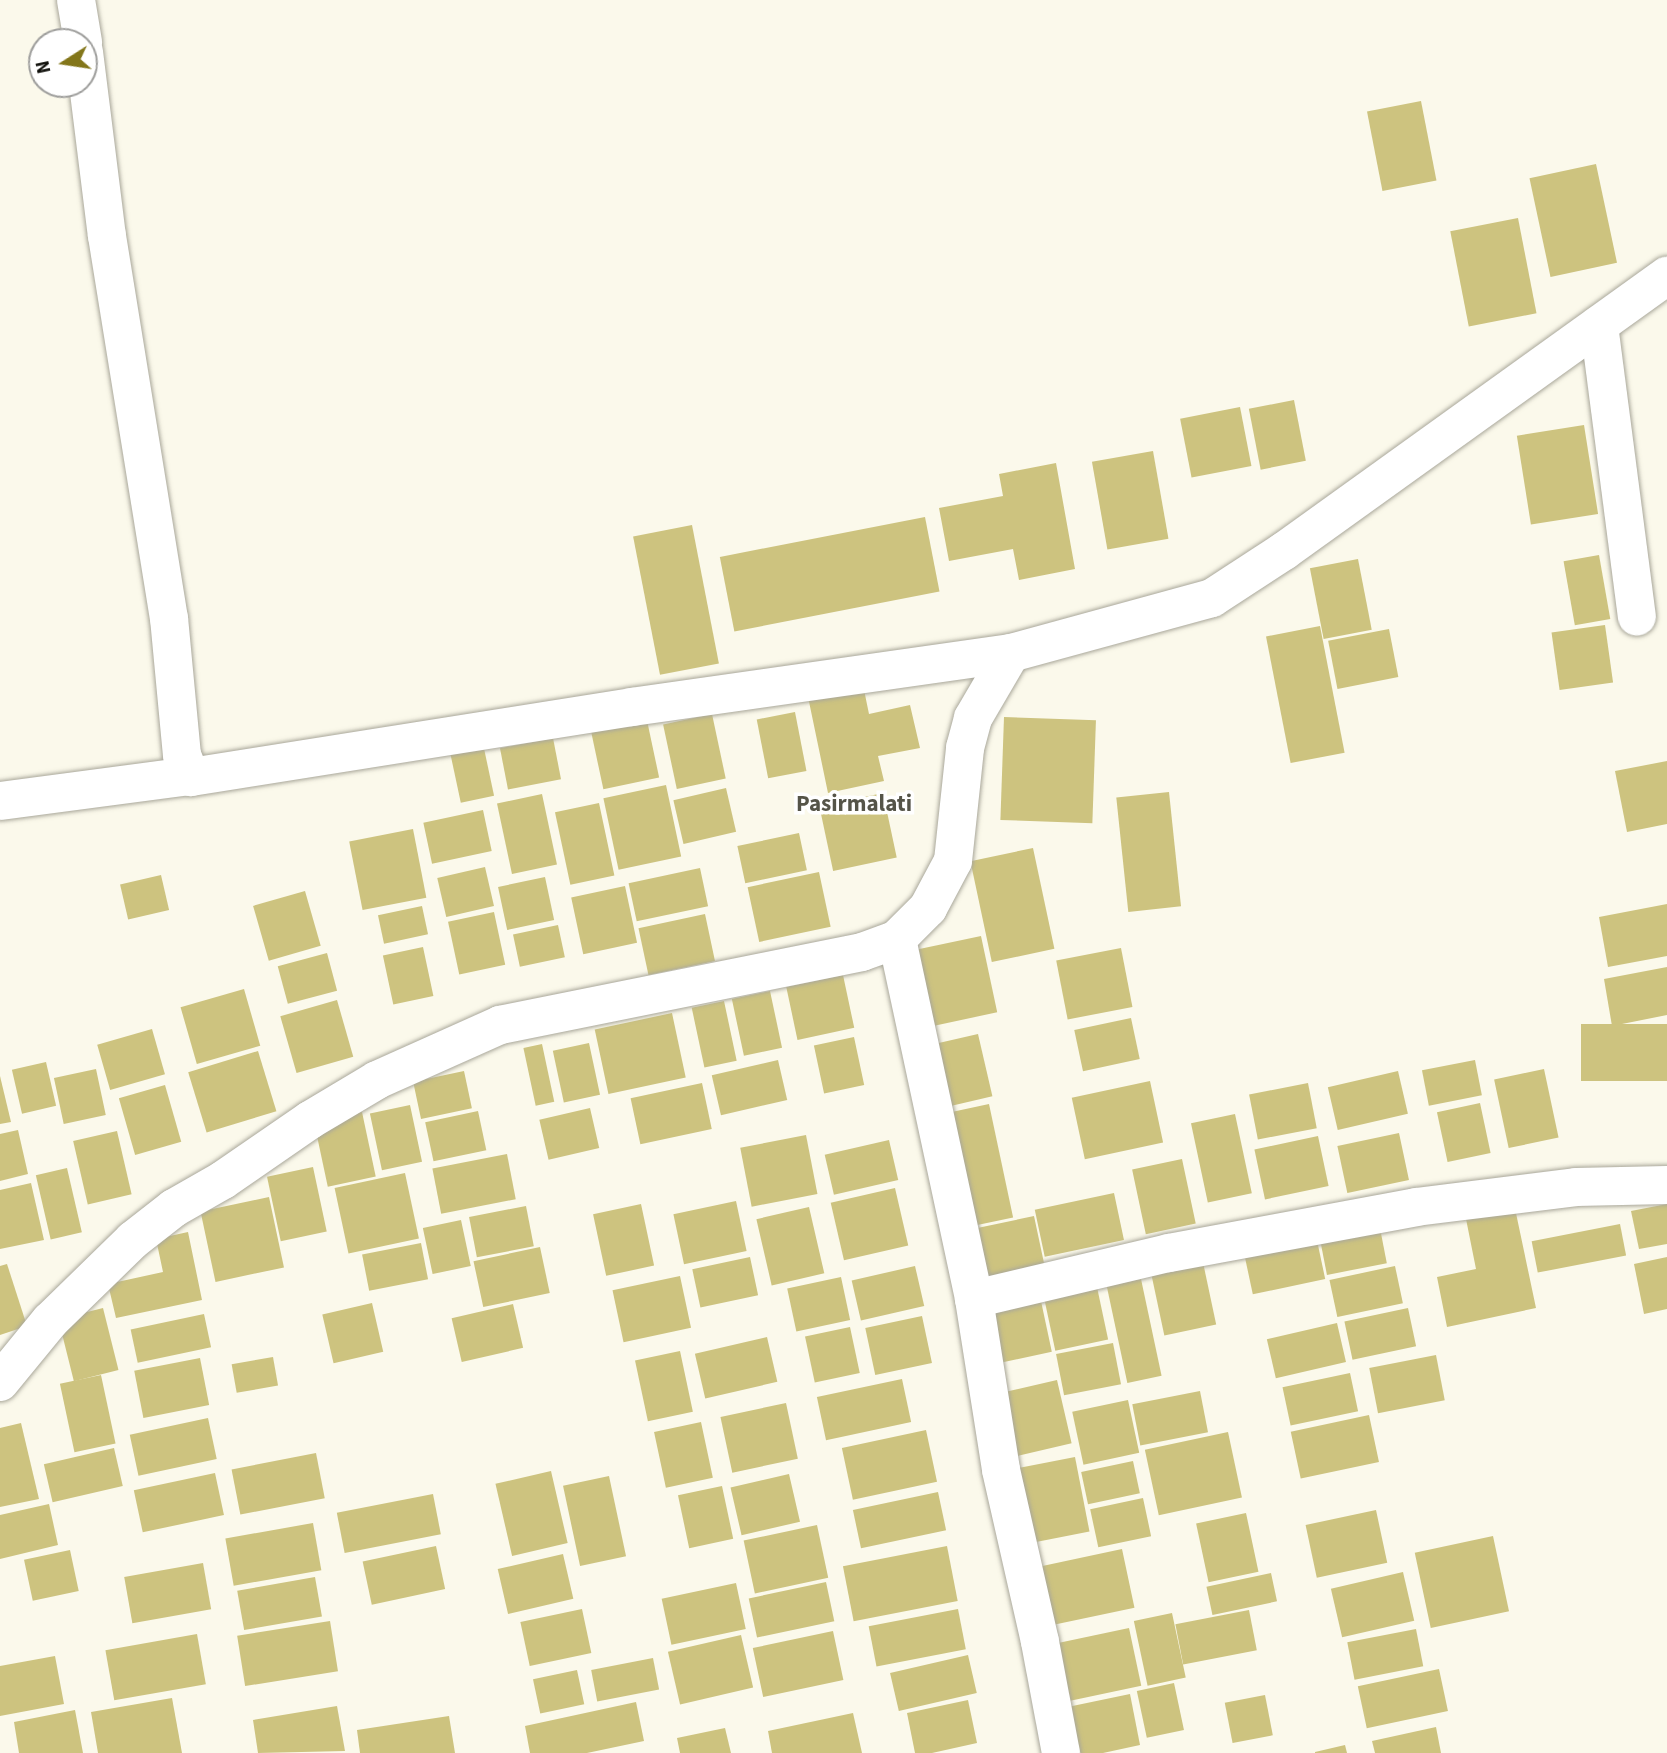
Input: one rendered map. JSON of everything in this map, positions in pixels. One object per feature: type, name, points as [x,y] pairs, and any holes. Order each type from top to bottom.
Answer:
[{"type":"street","points":[[76,0],[80,28]]},
{"type":"street","points":[[90,98],[107,236],[169,618],[182,755],[190,776]]},
{"type":"street","points":[[0,801],[221,774],[632,706],[1011,653],[1212,598],[1284,551],[1667,276]]},
{"type":"street","points":[[1599,325],[1637,617]]},
{"type":"street","points":[[0,1382],[50,1321],[133,1240],[174,1208],[223,1180],[310,1120],[377,1080],[500,1026],[862,952],[897,939],[928,908],[953,861],[965,748],[973,718],[1011,653]]},
{"type":"street","points":[[897,939],[974,1299],[1001,1469],[1040,1642],[1061,1753]]},
{"type":"street","points":[[974,1299],[1169,1254],[1416,1207],[1576,1187],[1667,1185]]},
{"type":"building","points":[[1421,101],[1436,181],[1382,191],[1367,111]]},
{"type":"building","points":[[1596,164],[1617,263],[1550,277],[1529,178]]},
{"type":"building","points":[[1518,218],[1537,313],[1469,326],[1450,231]]},
{"type":"building","points":[[1294,400],[1306,461],[1261,470],[1249,409]]},
{"type":"building","points":[[1240,407],[1251,466],[1192,478],[1180,419]]},
{"type":"building","points":[[1584,425],[1598,514],[1531,525],[1517,436]]},
{"type":"building","points":[[1153,451],[1168,539],[1107,549],[1092,462]]},
{"type":"building","points":[[1056,463],[1075,569],[1019,580],[1013,549],[949,561],[939,508],[1003,496],[999,474]]},
{"type":"building","points":[[925,517],[940,592],[734,631],[720,557]]},
{"type":"building","points":[[692,525],[719,663],[660,675],[633,536]]},
{"type":"building","points":[[1599,555],[1610,619],[1575,625],[1564,561]]},
{"type":"building","points":[[1358,559],[1372,630],[1324,639],[1310,568]]},
{"type":"building","points":[[1605,625],[1613,682],[1560,690],[1552,633]]},
{"type":"building","points":[[1320,626],[1345,753],[1291,763],[1266,636]]},
{"type":"building","points":[[1389,629],[1398,677],[1337,689],[1328,641]]},
{"type":"building","points":[[862,680],[869,714],[910,705],[920,748],[878,756],[884,781],[828,793],[807,692]]},
{"type":"building","points":[[645,711],[659,778],[603,789],[589,723]]},
{"type":"building","points":[[795,712],[806,771],[768,778],[757,719]]},
{"type":"building","points":[[712,714],[726,779],[677,789],[663,724]]},
{"type":"building","points":[[1004,717],[1096,720],[1092,823],[1000,820]]},
{"type":"building","points":[[553,738],[561,779],[508,790],[500,748]]},
{"type":"building","points":[[482,739],[494,796],[461,803],[449,746]]},
{"type":"building","points":[[1667,761],[1667,824],[1627,832],[1615,771]]},
{"type":"building","points":[[666,785],[681,856],[619,870],[603,798]]},
{"type":"building","points":[[726,788],[736,832],[684,844],[673,800]]},
{"type":"building","points":[[1169,792],[1181,906],[1128,912],[1116,798]]},
{"type":"building","points":[[883,793],[897,858],[833,871],[819,807]]},
{"type":"building","points":[[542,794],[557,864],[512,874],[497,804]]},
{"type":"building","points":[[599,803],[614,875],[570,885],[555,812]]},
{"type":"building","points":[[483,810],[492,851],[432,864],[423,823]]},
{"type":"building","points":[[413,829],[426,898],[363,910],[349,841]]},
{"type":"building","points":[[799,833],[807,870],[745,883],[737,846]]},
{"type":"building","points":[[1033,848],[1054,949],[992,962],[970,861]]},
{"type":"building","points":[[485,867],[494,906],[446,917],[437,878]]},
{"type":"building","points":[[700,868],[708,906],[637,921],[629,883]]},
{"type":"building","points":[[819,872],[831,927],[759,942],[748,887]]},
{"type":"building","points":[[161,875],[169,910],[128,920],[120,884]]},
{"type":"building","points":[[545,877],[554,920],[507,930],[498,887]]},
{"type":"building","points":[[625,886],[637,943],[583,954],[571,897]]},
{"type":"building","points":[[305,891],[321,946],[269,961],[253,906]]},
{"type":"building","points":[[1667,904],[1667,956],[1608,967],[1599,917]]},
{"type":"building","points":[[422,906],[428,934],[384,944],[378,915]]},
{"type":"building","points":[[494,912],[505,965],[459,975],[448,922]]},
{"type":"building","points":[[705,914],[715,961],[648,975],[638,928]]},
{"type":"building","points":[[558,925],[565,957],[520,967],[513,935]]},
{"type":"building","points":[[981,936],[997,1012],[930,1027],[914,950]]},
{"type":"building","points":[[423,947],[433,996],[393,1004],[383,956]]},
{"type":"building","points":[[1121,948],[1132,1007],[1068,1019],[1056,961]]},
{"type":"building","points":[[327,953],[337,991],[288,1004],[278,966]]},
{"type":"building","points":[[1667,967],[1667,1015],[1612,1026],[1604,979]]},
{"type":"building","points":[[843,975],[854,1028],[797,1040],[786,987]]},
{"type":"building","points":[[244,989],[260,1046],[197,1064],[181,1007]]},
{"type":"building","points":[[770,991],[782,1048],[744,1056],[732,999]]},
{"type":"building","points":[[337,1000],[353,1057],[297,1073],[280,1016]]},
{"type":"building","points":[[724,1001],[737,1061],[704,1068],[692,1008]]},
{"type":"building","points":[[672,1013],[686,1078],[608,1094],[595,1029]]},
{"type":"building","points":[[1131,1018],[1140,1059],[1083,1071],[1074,1030]]},
{"type":"building","points":[[1581,1024],[1667,1024],[1667,1081],[1581,1081]]},
{"type":"building","points":[[152,1029],[165,1074],[110,1090],[97,1045]]},
{"type":"building","points":[[978,1034],[992,1096],[938,1109],[923,1047]]},
{"type":"building","points":[[854,1037],[864,1085],[824,1093],[814,1046]]},
{"type":"building","points":[[589,1043],[600,1095],[564,1103],[553,1051]]},
{"type":"building","points":[[542,1044],[554,1102],[536,1106],[523,1048]]},
{"type":"building","points":[[258,1051],[276,1111],[207,1133],[188,1072]]},
{"type":"building","points":[[778,1060],[787,1100],[721,1115],[712,1075]]},
{"type":"building","points":[[1475,1060],[1482,1095],[1429,1106],[1422,1070]]},
{"type":"building","points":[[46,1062],[56,1106],[22,1114],[12,1070]]},
{"type":"building","points":[[96,1069],[106,1115],[64,1124],[54,1078]]},
{"type":"building","points":[[1544,1069],[1559,1137],[1509,1148],[1494,1080]]},
{"type":"building","points":[[464,1071],[472,1108],[421,1119],[413,1082]]},
{"type":"building","points":[[1398,1071],[1408,1114],[1338,1130],[1328,1087]]},
{"type":"building","points":[[0,1076],[11,1122],[0,1124]]},
{"type":"building","points":[[1150,1081],[1163,1143],[1085,1159],[1072,1098]]},
{"type":"building","points":[[702,1083],[712,1129],[640,1144],[631,1098]]},
{"type":"building","points":[[1308,1083],[1317,1128],[1258,1140],[1249,1094]]},
{"type":"building","points":[[165,1085],[181,1142],[135,1155],[119,1098]]},
{"type":"building","points":[[1480,1103],[1491,1153],[1448,1162],[1437,1112]]},
{"type":"building","points":[[989,1104],[1013,1217],[964,1228],[940,1114]]},
{"type":"building","points":[[410,1105],[422,1162],[382,1170],[370,1114]]},
{"type":"building","points":[[590,1108],[599,1148],[549,1160],[539,1120]]},
{"type":"building","points":[[478,1111],[486,1150],[433,1161],[425,1122]]},
{"type":"building","points":[[362,1112],[376,1177],[328,1187],[314,1122]]},
{"type":"building","points":[[1235,1114],[1252,1193],[1208,1203],[1191,1123]]},
{"type":"building","points":[[18,1130],[28,1174],[0,1181],[0,1134]]},
{"type":"building","points":[[117,1131],[132,1194],[88,1204],[73,1141]]},
{"type":"building","points":[[1399,1133],[1409,1180],[1347,1193],[1337,1146]]},
{"type":"building","points":[[806,1135],[817,1194],[752,1207],[740,1148]]},
{"type":"building","points":[[1318,1136],[1329,1186],[1265,1199],[1254,1150]]},
{"type":"building","points":[[889,1140],[898,1180],[834,1195],[825,1155]]},
{"type":"building","points":[[507,1154],[516,1199],[441,1214],[432,1169]]},
{"type":"building","points":[[1182,1159],[1196,1224],[1146,1234],[1132,1170]]},
{"type":"building","points":[[313,1167],[327,1232],[281,1241],[267,1177]]},
{"type":"building","points":[[67,1168],[82,1232],[51,1240],[36,1175]]},
{"type":"building","points":[[405,1173],[419,1239],[349,1254],[335,1188]]},
{"type":"building","points":[[31,1183],[44,1240],[0,1249],[0,1190]]},
{"type":"building","points":[[895,1188],[908,1245],[844,1260],[831,1203]]},
{"type":"building","points":[[1114,1193],[1124,1240],[1045,1257],[1035,1210]]},
{"type":"building","points":[[269,1197],[284,1267],[215,1282],[201,1212]]},
{"type":"building","points":[[1513,1199],[1536,1308],[1447,1327],[1437,1277],[1476,1269],[1464,1209]]},
{"type":"building","points":[[736,1201],[747,1251],[684,1264],[673,1214]]},
{"type":"building","points":[[641,1204],[654,1266],[606,1276],[593,1214]]},
{"type":"building","points":[[1667,1204],[1667,1244],[1639,1249],[1631,1211]]},
{"type":"building","points":[[526,1206],[534,1246],[477,1257],[469,1217]]},
{"type":"building","points":[[809,1207],[824,1273],[772,1285],[756,1219]]},
{"type":"building","points":[[1034,1216],[1045,1270],[977,1284],[966,1231]]},
{"type":"building","points":[[461,1220],[471,1266],[433,1274],[423,1228]]},
{"type":"building","points":[[1379,1223],[1387,1263],[1327,1275],[1319,1235]]},
{"type":"building","points":[[1620,1224],[1626,1255],[1538,1273],[1532,1241]]},
{"type":"building","points":[[1315,1231],[1325,1279],[1253,1294],[1243,1246]]},
{"type":"building","points":[[188,1232],[202,1300],[116,1318],[108,1284],[163,1272],[156,1239]]},
{"type":"building","points":[[421,1243],[428,1279],[369,1291],[362,1254]]},
{"type":"building","points":[[540,1247],[550,1293],[483,1307],[473,1261]]},
{"type":"building","points":[[1201,1253],[1216,1324],[1164,1335],[1149,1264]]},
{"type":"building","points":[[750,1257],[758,1295],[700,1307],[692,1269]]},
{"type":"building","points":[[1667,1257],[1667,1309],[1644,1314],[1634,1264]]},
{"type":"building","points":[[7,1264],[27,1326],[0,1335],[0,1266]]},
{"type":"building","points":[[915,1266],[924,1306],[861,1321],[852,1281]]},
{"type":"building","points":[[1395,1266],[1403,1303],[1337,1317],[1329,1280]]},
{"type":"building","points":[[1094,1273],[1108,1340],[1055,1351],[1041,1284]]},
{"type":"building","points":[[680,1276],[691,1328],[624,1342],[613,1290]]},
{"type":"building","points":[[841,1277],[850,1320],[796,1331],[787,1288]]},
{"type":"building","points":[[1141,1279],[1162,1376],[1127,1383],[1107,1286]]},
{"type":"building","points":[[1041,1301],[1052,1352],[991,1365],[980,1314]]},
{"type":"building","points":[[372,1303],[383,1352],[334,1363],[322,1314]]},
{"type":"building","points":[[513,1304],[523,1348],[462,1362],[452,1318]]},
{"type":"building","points":[[103,1308],[118,1370],[74,1381],[58,1319]]},
{"type":"building","points":[[1408,1308],[1416,1346],[1353,1360],[1344,1322]]},
{"type":"building","points":[[204,1314],[211,1347],[138,1363],[131,1330]]},
{"type":"building","points":[[922,1316],[932,1363],[875,1375],[865,1328]]},
{"type":"building","points":[[1337,1323],[1346,1362],[1276,1378],[1267,1339]]},
{"type":"building","points":[[850,1327],[860,1373],[815,1383],[805,1337]]},
{"type":"building","points":[[767,1337],[777,1382],[705,1398],[695,1354]]},
{"type":"building","points":[[1113,1343],[1121,1384],[1064,1395],[1056,1354]]},
{"type":"building","points":[[680,1351],[693,1412],[648,1421],[635,1361]]},
{"type":"building","points":[[1436,1355],[1445,1400],[1378,1413],[1369,1368]]},
{"type":"building","points":[[273,1357],[278,1386],[237,1393],[232,1364]]},
{"type":"building","points":[[200,1358],[209,1405],[143,1418],[134,1371]]},
{"type":"building","points":[[1350,1373],[1358,1411],[1291,1425],[1283,1387]]},
{"type":"building","points":[[101,1375],[116,1443],[74,1452],[60,1384]]},
{"type":"building","points":[[902,1379],[911,1422],[826,1440],[817,1397]]},
{"type":"building","points":[[1057,1380],[1072,1443],[1014,1457],[1000,1393]]},
{"type":"building","points":[[1200,1391],[1208,1432],[1140,1445],[1132,1404]]},
{"type":"building","points":[[1128,1400],[1139,1453],[1083,1465],[1072,1412]]},
{"type":"building","points":[[786,1403],[798,1459],[732,1473],[720,1417]]},
{"type":"building","points":[[1369,1415],[1379,1462],[1301,1479],[1291,1432]]},
{"type":"building","points":[[208,1418],[217,1459],[138,1476],[130,1435]]},
{"type":"building","points":[[701,1422],[713,1478],[666,1488],[654,1432]]},
{"type":"building","points":[[21,1423],[39,1499],[0,1507],[0,1428]]},
{"type":"building","points":[[926,1430],[937,1482],[853,1500],[842,1448]]},
{"type":"building","points":[[1228,1432],[1242,1498],[1159,1515],[1145,1450]]},
{"type":"building","points":[[114,1448],[123,1486],[53,1502],[44,1464]]},
{"type":"building","points":[[316,1453],[325,1498],[240,1515],[232,1469]]},
{"type":"building","points":[[1075,1457],[1090,1532],[1021,1545],[1006,1470]]},
{"type":"building","points":[[1133,1461],[1140,1493],[1088,1504],[1081,1472]]},
{"type":"building","points":[[551,1471],[568,1543],[512,1556],[495,1484]]},
{"type":"building","points":[[215,1473],[224,1515],[143,1532],[134,1490]]},
{"type":"building","points":[[789,1474],[800,1522],[742,1535],[731,1487]]},
{"type":"building","points":[[609,1476],[626,1556],[580,1566],[563,1486]]},
{"type":"building","points":[[722,1486],[733,1539],[689,1548],[678,1495]]},
{"type":"building","points":[[938,1492],[946,1530],[861,1548],[853,1510]]},
{"type":"building","points":[[433,1494],[441,1534],[345,1553],[337,1513]]},
{"type":"building","points":[[1143,1498],[1151,1536],[1098,1547],[1090,1509]]},
{"type":"building","points":[[49,1504],[58,1545],[0,1559],[0,1515]]},
{"type":"building","points":[[1376,1510],[1387,1563],[1317,1578],[1306,1525]]},
{"type":"building","points":[[1246,1513],[1258,1572],[1209,1582],[1196,1524]]},
{"type":"building","points":[[313,1523],[321,1570],[234,1586],[225,1538]]},
{"type":"building","points":[[817,1525],[828,1578],[755,1593],[744,1541]]},
{"type":"building","points":[[1493,1536],[1509,1611],[1431,1628],[1415,1553]]},
{"type":"building","points":[[436,1546],[445,1589],[372,1605],[363,1562]]},
{"type":"building","points":[[947,1546],[958,1601],[854,1621],[843,1566]]},
{"type":"building","points":[[1122,1549],[1134,1608],[1045,1627],[1033,1568]]},
{"type":"building","points":[[70,1550],[79,1591],[33,1601],[24,1560]]},
{"type":"building","points":[[563,1554],[573,1599],[508,1614],[498,1569]]},
{"type":"building","points":[[203,1563],[211,1609],[132,1623],[124,1577]]},
{"type":"building","points":[[1403,1572],[1414,1621],[1342,1637],[1331,1589]]},
{"type":"building","points":[[1271,1573],[1277,1601],[1212,1615],[1206,1587]]},
{"type":"building","points":[[315,1577],[322,1616],[244,1630],[237,1591]]},
{"type":"building","points":[[826,1582],[834,1621],[757,1638],[749,1598]]},
{"type":"building","points":[[736,1583],[746,1629],[671,1645],[662,1599]]},
{"type":"building","points":[[582,1609],[591,1653],[530,1666],[520,1622]]},
{"type":"building","points":[[958,1609],[966,1649],[876,1667],[869,1626]]},
{"type":"building","points":[[1249,1610],[1257,1650],[1183,1665],[1175,1624]]},
{"type":"building","points":[[1172,1613],[1186,1678],[1148,1686],[1134,1621]]},
{"type":"building","points":[[330,1621],[338,1671],[245,1686],[237,1636]]},
{"type":"building","points":[[1129,1628],[1141,1686],[1056,1704],[1044,1646]]},
{"type":"building","points":[[1416,1629],[1423,1666],[1355,1680],[1347,1642]]},
{"type":"building","points":[[833,1631],[843,1680],[763,1697],[753,1648]]},
{"type":"building","points":[[197,1634],[206,1684],[114,1700],[105,1650]]},
{"type":"building","points":[[741,1635],[753,1688],[680,1704],[668,1652]]},
{"type":"building","points":[[968,1655],[977,1693],[899,1711],[890,1673]]},
{"type":"building","points":[[55,1656],[64,1704],[0,1716],[0,1666]]},
{"type":"building","points":[[653,1658],[659,1689],[597,1701],[591,1670]]},
{"type":"building","points":[[1439,1669],[1448,1711],[1367,1728],[1358,1686]]},
{"type":"building","points":[[577,1670],[584,1704],[540,1714],[533,1679]]},
{"type":"building","points":[[1174,1683],[1184,1730],[1147,1738],[1137,1691]]},
{"type":"building","points":[[1130,1694],[1140,1745],[1103,1753],[1067,1753],[1058,1709]]},
{"type":"building","points":[[1265,1695],[1273,1735],[1233,1743],[1225,1703]]},
{"type":"building","points":[[172,1698],[182,1753],[98,1753],[91,1712]]},
{"type":"building","points":[[968,1700],[977,1743],[932,1753],[915,1753],[907,1713]]},
{"type":"building","points":[[636,1702],[644,1741],[587,1753],[530,1753],[525,1726]]},
{"type":"building","points":[[337,1706],[345,1751],[258,1753],[253,1720]]},
{"type":"building","points":[[75,1710],[83,1753],[19,1753],[14,1722]]},
{"type":"building","points":[[853,1713],[862,1753],[772,1753],[768,1731]]},
{"type":"building","points":[[449,1716],[455,1753],[360,1753],[357,1730]]},
{"type":"building","points":[[1436,1727],[1441,1753],[1375,1753],[1372,1741]]},
{"type":"building","points":[[725,1728],[731,1753],[680,1753],[677,1738]]},
{"type":"building","points":[[1345,1745],[1347,1753],[1315,1753],[1315,1752]]},
{"type":"district","name":"Pasirmalati","points":[[854,804]]}]
